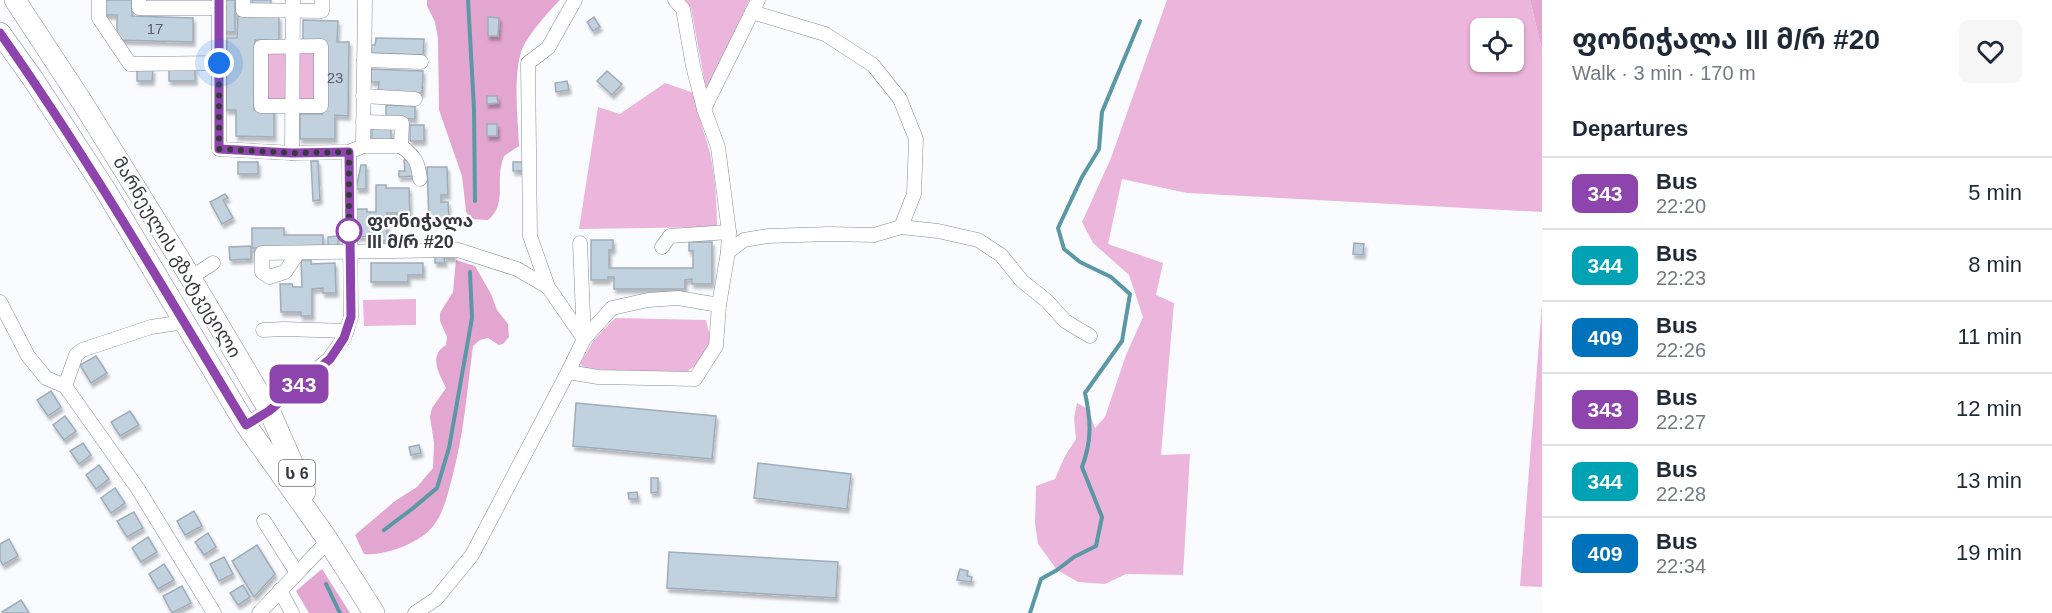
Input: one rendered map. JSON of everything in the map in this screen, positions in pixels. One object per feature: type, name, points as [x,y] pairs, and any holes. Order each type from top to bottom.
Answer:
[{"type":"highway","name":"მარნეულის გზატკეცილი","points":[[15,0],[190,278],[269,411],[326,539]]},
{"type":"highway","name":"მარნეულის გზატკეცილი","points":[[0,33],[106,191],[246,425],[326,539]]},
{"type":"highway","name":"ს 6","points":[[326,539],[374,613]]},
{"type":"street","points":[[99,0],[99,18],[113,42],[130,64],[219,63]]},
{"type":"street","points":[[140,0],[140,8],[219,4],[219,149],[292,153],[349,152],[363,146],[400,146],[415,157],[420,179]]},
{"type":"street","points":[[243,0],[243,10],[293,5],[322,10],[322,0]]},
{"type":"street","points":[[363,146],[365,0]]},
{"type":"street","points":[[575,0],[548,48],[528,63],[530,236],[548,287],[584,339]]},
{"type":"street","points":[[568,372],[598,376],[695,379],[716,346],[729,232],[717,147],[693,66],[683,9],[675,0]]},
{"type":"street","points":[[292,153],[293,5]]},
{"type":"street","points":[[704,109],[755,6],[825,34],[873,65],[900,99],[916,139],[914,194],[901,227]]},
{"type":"street","points":[[261,46],[293,46],[321,46],[321,106],[261,106],[261,46]]},
{"type":"street","points":[[364,60],[421,62]]},
{"type":"street","points":[[363,96],[415,99]]},
{"type":"street","points":[[363,122],[402,123],[400,146]]},
{"type":"street","points":[[246,425],[269,411],[330,359],[347,331],[351,317],[349,152]]},
{"type":"street","points":[[728,252],[744,240],[768,236],[874,235],[901,227],[938,231],[978,240],[1000,255],[1022,282],[1047,301],[1065,321],[1090,336]]},
{"type":"street","points":[[662,247],[670,236],[729,232]]},
{"type":"street","points":[[580,243],[584,339]]},
{"type":"street","points":[[298,253],[458,250],[517,269],[548,287]]},
{"type":"street","points":[[190,278],[213,263]]},
{"type":"street","points":[[415,613],[436,599],[472,555],[584,339],[612,308],[648,300],[678,298],[719,305]]},
{"type":"street","points":[[0,302],[28,356],[46,378],[65,386],[138,489],[214,613]]},
{"type":"street","points":[[65,386],[76,355],[82,350],[151,327],[184,322]]},
{"type":"street","points":[[263,330],[347,331]]},
{"type":"street","points":[[264,521],[297,573]]},
{"type":"street","points":[[259,613],[326,539]]},
{"type":"street","points":[[280,590],[292,613]]},
{"type":"shaded area","points":[[427,0],[560,0],[532,32],[521,52],[517,87],[519,146],[504,156],[500,170],[498,205],[488,220],[470,219],[466,211],[462,176],[439,110],[438,39]]},
{"type":"shaded area","points":[[684,0],[749,0],[707,94],[691,8]]},
{"type":"shaded area","points":[[1167,0],[1530,0],[1542,50],[1542,212],[1187,193],[1122,179],[1108,244],[1163,263],[1156,295],[1174,303],[1161,455],[1190,454],[1183,575],[1126,574],[1105,584],[1078,582],[1057,570],[1038,544],[1035,523],[1036,486],[1055,479],[1065,456],[1076,439],[1074,418],[1077,403],[1088,409],[1095,428],[1105,417],[1126,355],[1143,317],[1129,275],[1093,243],[1082,222],[1111,158]]},
{"type":"shaded area","points":[[1530,0],[1542,0],[1542,50]]},
{"type":"shaded area","points":[[264,50],[317,51],[317,103],[263,102]]},
{"type":"shaded area","points":[[665,83],[697,94],[699,116],[713,171],[717,227],[579,229],[598,107],[620,114]]},
{"type":"shaded area","points":[[456,260],[475,266],[497,310],[508,324],[509,337],[499,345],[488,338],[480,340],[473,346],[460,445],[447,496],[434,525],[412,543],[382,553],[364,554],[355,535],[395,501],[417,487],[433,468],[434,443],[430,417],[432,408],[446,388],[436,359],[437,354],[446,345],[447,337],[440,321],[440,313],[453,292]]},
{"type":"shaded area","points":[[416,299],[416,325],[364,326],[363,300]]},
{"type":"shaded area","points":[[1542,304],[1542,587],[1520,586]]},
{"type":"shaded area","points":[[615,318],[706,320],[712,345],[703,360],[685,373],[586,369],[580,364],[593,341]]},
{"type":"shaded area","points":[[322,569],[350,613],[309,613],[296,591]]},
{"type":"building","points":[[104,0],[132,0],[132,16],[193,18],[193,42],[117,40],[117,15],[103,15]]},
{"type":"building","points":[[222,0],[235,0],[235,32],[222,32]]},
{"type":"building","points":[[252,0],[271,0],[271,5],[252,6]]},
{"type":"building","points":[[238,16],[279,17],[279,40],[255,40],[254,110],[274,110],[274,137],[236,136],[236,110],[226,110],[227,38],[237,38]]},
{"type":"building","points":[[488,17],[499,18],[498,36],[488,36]]},
{"type":"building","points":[[594,17],[600,27],[593,31],[587,22]]},
{"type":"building","points":[[303,20],[338,21],[337,42],[349,42],[348,116],[335,115],[335,139],[300,139],[300,114],[322,114],[323,42],[303,42]]},
{"type":"building","points":[[376,38],[424,39],[423,55],[371,53],[371,45],[375,45]]},
{"type":"building","points":[[169,67],[195,68],[195,81],[169,81]]},
{"type":"building","points":[[371,69],[423,71],[422,93],[378,92],[379,82],[371,82]]},
{"type":"building","points":[[137,70],[153,70],[152,81],[137,81]]},
{"type":"building","points":[[607,71],[622,84],[612,95],[597,81]]},
{"type":"building","points":[[567,81],[569,90],[556,92],[555,83]]},
{"type":"building","points":[[487,96],[497,96],[498,103],[487,104]]},
{"type":"building","points":[[386,105],[415,106],[415,119],[386,118]]},
{"type":"building","points":[[487,124],[497,124],[497,136],[487,136]]},
{"type":"building","points":[[410,125],[424,125],[424,141],[410,141]]},
{"type":"building","points":[[372,129],[391,129],[391,141],[372,141]]},
{"type":"building","points":[[404,160],[414,160],[415,176],[399,177],[399,171],[405,171]]},
{"type":"building","points":[[311,161],[318,161],[320,200],[313,201]]},
{"type":"building","points":[[238,162],[258,162],[258,174],[238,174]]},
{"type":"building","points":[[513,162],[525,162],[525,171],[513,171]]},
{"type":"building","points":[[361,165],[366,165],[366,189],[356,189]]},
{"type":"building","points":[[427,167],[447,167],[448,195],[441,195],[441,202],[448,202],[449,219],[429,220]]},
{"type":"building","points":[[376,185],[386,185],[386,188],[409,188],[410,217],[397,218],[397,213],[387,213],[387,241],[376,241],[376,236],[355,237],[355,209],[376,212]]},
{"type":"building","points":[[225,194],[228,198],[223,200],[233,218],[222,224],[210,202]]},
{"type":"building","points":[[252,228],[284,228],[284,235],[323,235],[323,247],[252,248]]},
{"type":"building","points":[[338,236],[338,249],[328,249],[328,237]]},
{"type":"building","points":[[591,240],[613,240],[613,250],[609,250],[609,268],[693,268],[693,251],[689,251],[689,242],[712,242],[712,284],[692,284],[692,279],[685,280],[685,289],[614,289],[614,277],[608,277],[608,280],[591,280]]},
{"type":"building","points":[[1354,243],[1364,244],[1363,255],[1353,254]]},
{"type":"building","points":[[251,246],[251,259],[230,260],[229,247]]},
{"type":"building","points":[[435,253],[454,253],[454,258],[444,258],[445,263],[435,263]]},
{"type":"building","points":[[301,260],[311,260],[311,264],[335,263],[336,293],[323,293],[323,288],[312,289],[312,316],[301,316],[301,312],[281,312],[280,284],[302,287]]},
{"type":"building","points":[[371,263],[423,263],[423,275],[408,275],[408,282],[371,282]]},
{"type":"building","points":[[96,356],[107,373],[91,383],[80,365]]},
{"type":"building","points":[[51,391],[61,407],[48,416],[37,400]]},
{"type":"building","points":[[576,403],[716,416],[712,459],[573,446]]},
{"type":"building","points":[[130,411],[139,425],[120,436],[111,422]]},
{"type":"building","points":[[65,416],[76,431],[64,440],[53,425]]},
{"type":"building","points":[[83,443],[91,455],[79,464],[70,451]]},
{"type":"building","points":[[419,445],[421,453],[411,455],[409,447]]},
{"type":"building","points":[[758,463],[851,474],[847,509],[754,498]]},
{"type":"building","points":[[99,465],[109,479],[96,489],[86,475]]},
{"type":"building","points":[[651,478],[658,478],[658,492],[651,493]]},
{"type":"building","points":[[115,488],[125,503],[111,513],[101,498]]},
{"type":"building","points":[[637,492],[638,499],[629,499],[628,493]]},
{"type":"building","points":[[194,511],[202,526],[185,535],[177,521]]},
{"type":"building","points":[[134,512],[143,528],[127,537],[117,521]]},
{"type":"building","points":[[208,533],[216,547],[204,555],[195,542]]},
{"type":"building","points":[[148,537],[157,552],[141,562],[132,548]]},
{"type":"building","points":[[9,539],[18,556],[3,565],[0,560],[0,544]]},
{"type":"building","points":[[257,545],[275,574],[254,597],[232,561]]},
{"type":"building","points":[[669,552],[838,562],[836,598],[667,588]]},
{"type":"building","points":[[224,557],[233,574],[219,581],[210,564]]},
{"type":"building","points":[[164,564],[174,580],[158,589],[149,574]]},
{"type":"building","points":[[960,569],[968,571],[967,576],[972,577],[971,582],[957,580]]},
{"type":"building","points":[[243,585],[250,597],[238,605],[230,593]]},
{"type":"building","points":[[182,586],[191,603],[172,613],[163,596]]},
{"type":"building","points":[[21,600],[29,613],[2,612]]},
{"type":"waterway","points":[[468,0],[474,109],[475,201]]},
{"type":"waterway","points":[[1030,613],[1041,579],[1074,557],[1096,546],[1102,517],[1082,467],[1088,448],[1090,430],[1085,393],[1122,341],[1130,294],[1111,277],[1080,262],[1064,249],[1058,228],[1082,177],[1099,149],[1102,112],[1140,21]]},
{"type":"waterway","points":[[384,530],[437,488],[449,448],[472,318],[470,272]]},
{"type":"waterway","points":[[326,584],[340,613]]},
{"type":"bus line","name":"343","points":[[0,33],[106,191],[246,425],[269,411],[330,359],[344,338],[351,317],[349,152],[292,153],[219,149],[219,0]]},
{"type":"place","name":"ფონიჭალა III მ/რ #20","points":[[349,231]]},
{"type":"route","points":[[219,63],[219,149],[292,153],[349,152],[349,236],[349,231]]}]
